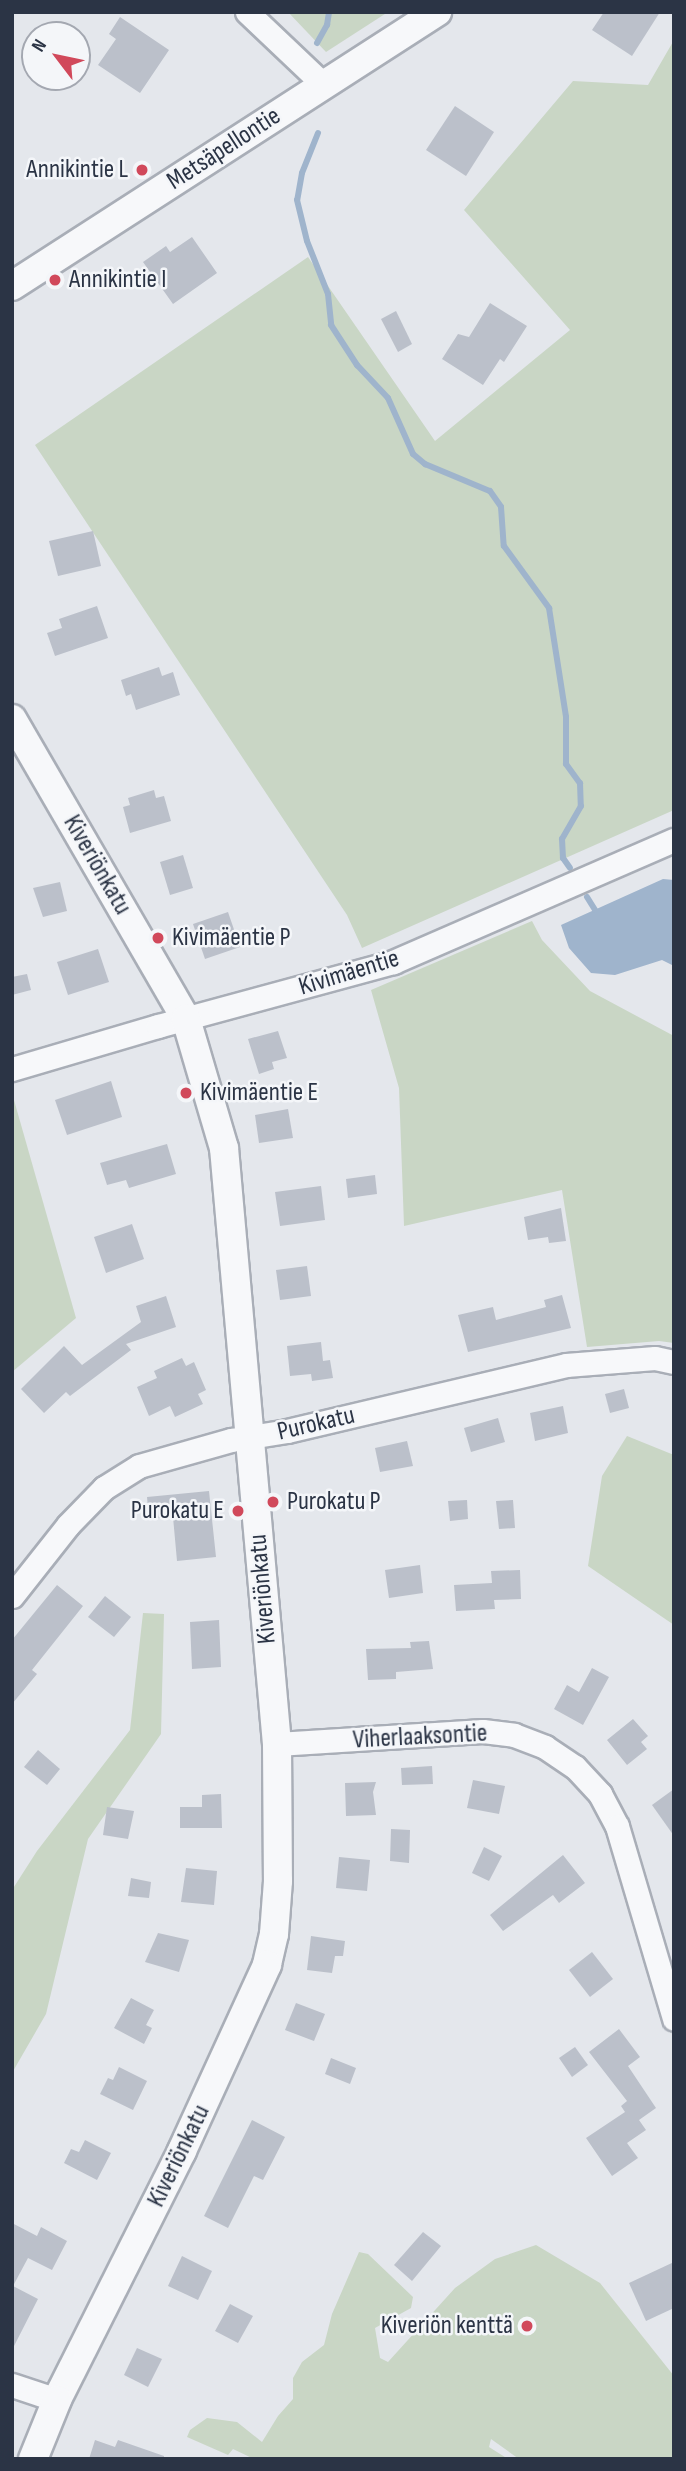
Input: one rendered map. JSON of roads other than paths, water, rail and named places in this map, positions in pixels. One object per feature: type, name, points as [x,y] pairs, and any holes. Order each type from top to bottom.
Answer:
[{"type":"street","points":[[247,12],[323,84]]},
{"type":"street","name":"Metsäpellontie","points":[[12,286],[437,12]]},
{"type":"street","name":"Kiveriönkatu","points":[[12,719],[187,1019],[224,1148],[277,1744],[278,1881],[274,1934],[267,1965],[182,2151],[57,2400],[33,2459]]},
{"type":"street","name":"Kivimäentie","points":[[12,1069],[393,962],[674,840]]},
{"type":"street","name":"Purokatu","points":[[12,1597],[68,1525],[104,1488],[139,1466],[566,1365],[655,1358],[674,1362]]},
{"type":"street","name":"Viherlaaksontie","points":[[277,1744],[483,1731],[514,1735],[545,1747],[575,1767],[600,1794],[617,1826],[674,2019]]},
{"type":"street","points":[[12,2385],[57,2400]]},
{"type":"water","points":[[663,879],[674,880],[674,966],[662,960],[615,975],[591,973],[569,948],[561,925]]},
{"type":"waterway","points":[[317,43],[327,25],[329,12]]},
{"type":"waterway","points":[[318,133],[302,173],[297,200],[307,241],[328,294],[331,325],[357,365],[388,398],[413,454],[425,464],[490,491],[501,507],[504,546],[549,608],[566,717],[566,764],[580,783],[581,806],[562,839],[563,858],[570,868]]},
{"type":"waterway","points":[[587,897],[595,910]]},
{"type":"place","name":"Annikintie L","points":[[142,170]]},
{"type":"place","name":"Annikintie I","points":[[55,280]]},
{"type":"place","name":"Kivimäentie P","points":[[158,938]]},
{"type":"place","name":"Kivimäentie E","points":[[186,1093]]},
{"type":"place","name":"Purokatu P","points":[[273,1502]]},
{"type":"place","name":"Purokatu E","points":[[238,1511]]},
{"type":"place","name":"Kiveriön kenttä","points":[[527,2326]]}]
